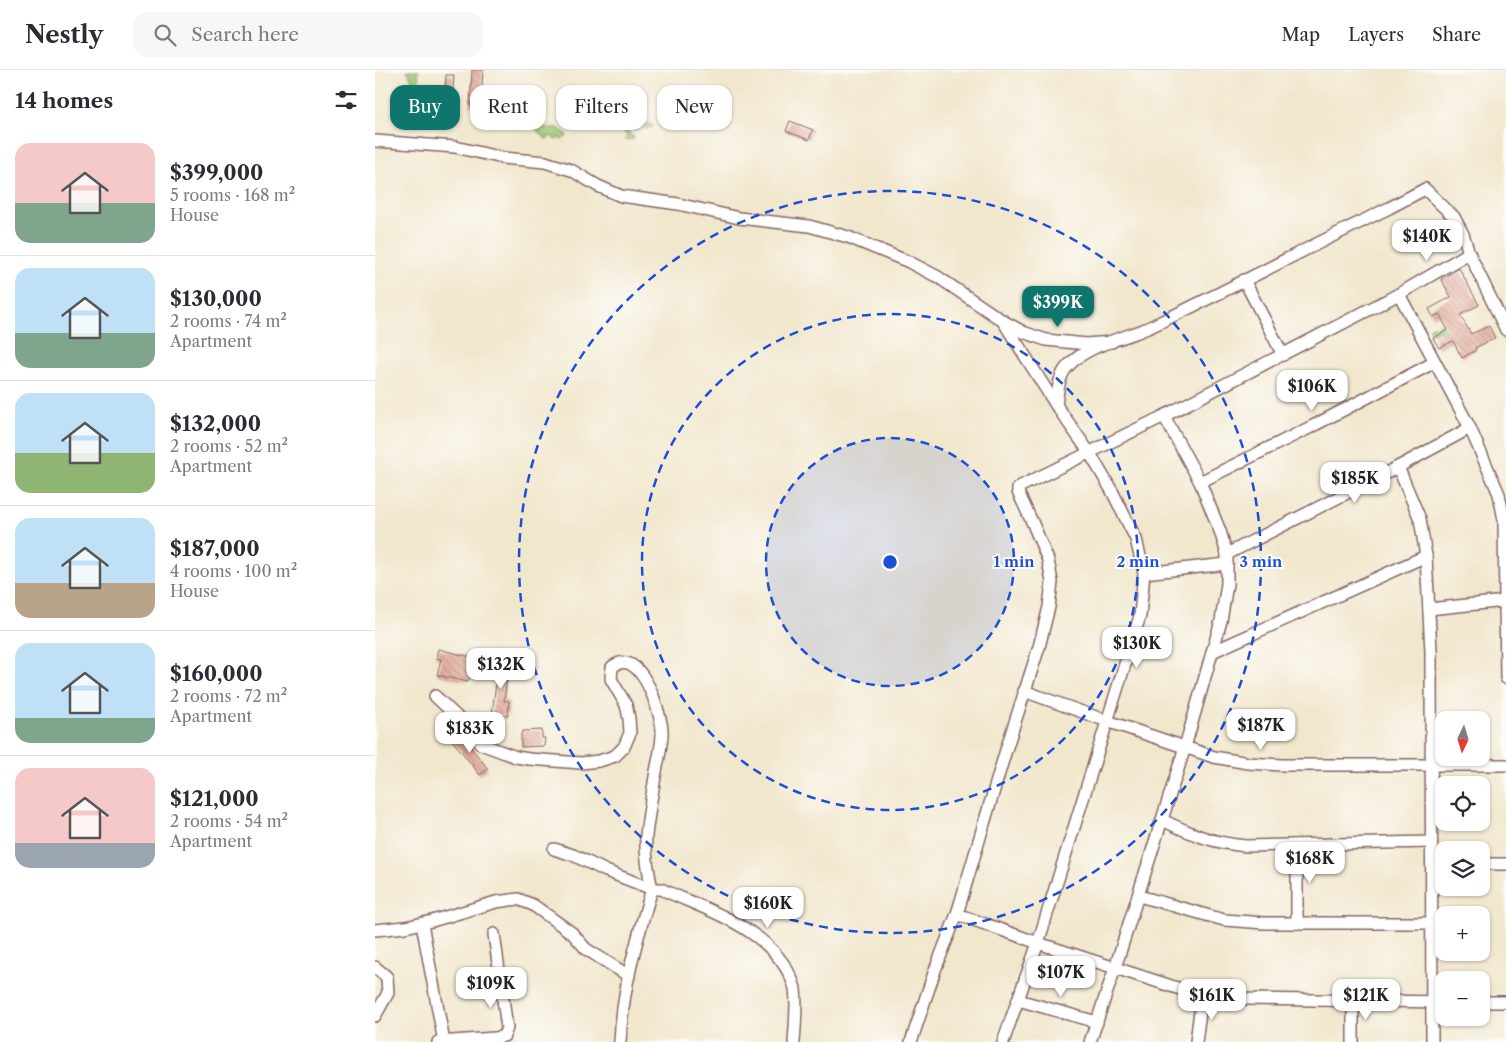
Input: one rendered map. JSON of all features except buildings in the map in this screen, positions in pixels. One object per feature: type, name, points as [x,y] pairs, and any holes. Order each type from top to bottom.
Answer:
[{"type":"street","points":[[375,141],[455,147],[503,158],[545,162],[571,170],[598,186],[621,196],[679,204],[739,218],[809,226],[848,237],[909,262],[938,277],[1003,321],[1023,332],[1046,340],[1086,344],[1112,342]]},
{"type":"street","points":[[1055,405],[1059,382],[1067,367],[1076,359],[1092,350],[1149,328],[1425,189],[1454,217],[1506,330]]},
{"type":"street","points":[[911,1042],[935,970],[957,914],[1039,647],[1049,607],[1051,582],[1048,560],[1017,492],[1018,488],[1165,416],[1399,294],[1469,253]]},
{"type":"street","points":[[1244,280],[1283,354]]},
{"type":"street","points":[[1399,294],[1503,493],[1506,678]]},
{"type":"street","points":[[1003,321],[1055,405],[1089,452],[1112,492],[1136,539],[1144,573],[1140,616],[1038,942],[1003,1042]]},
{"type":"street","points":[[1200,482],[1311,428],[1435,362]]},
{"type":"street","points":[[1090,1042],[1139,896],[1185,747],[1221,621],[1227,584],[1227,559],[1220,532],[1200,482],[1165,416]]},
{"type":"street","points":[[1144,573],[1227,559],[1470,428]]},
{"type":"street","points":[[1398,467],[1420,519],[1426,556],[1431,651],[1431,842],[1435,855]]},
{"type":"street","points":[[1212,652],[1426,556]]},
{"type":"street","points":[[1429,609],[1505,601]]},
{"type":"street","points":[[435,696],[481,744],[516,757],[581,763],[599,761],[615,756],[624,748],[630,733],[626,705],[611,679],[612,667],[618,662],[627,663],[636,669],[649,685],[658,706],[662,732],[646,838],[647,864],[652,889],[637,940],[621,1012],[620,1042]]},
{"type":"street","points":[[1024,691],[1214,757],[1247,763],[1283,765],[1506,765]]},
{"type":"street","points":[[1162,820],[1198,836],[1223,844],[1246,846],[1431,842]]},
{"type":"street","points":[[1297,846],[1297,923]]},
{"type":"street","points":[[554,849],[573,855],[606,871],[652,889],[661,889],[744,928],[764,942],[784,965],[795,986],[796,1024],[794,1042]]},
{"type":"street","points":[[1490,864],[1506,864]]},
{"type":"street","points":[[1432,1042],[1431,923],[1435,890]]},
{"type":"street","points":[[1139,896],[1224,920],[1265,923],[1431,923]]},
{"type":"street","points":[[375,930],[405,928],[496,902],[517,899],[533,905],[572,933],[586,949],[629,976]]},
{"type":"street","points":[[957,914],[1202,996],[1247,999],[1435,1002]]},
{"type":"street","points":[[422,924],[444,1042]]},
{"type":"street","points":[[438,1042],[504,1036],[507,1028],[494,934]]},
{"type":"street","points":[[375,966],[387,977],[388,993],[375,1016]]},
{"type":"street","points":[[1196,1042],[1202,996]]},
{"type":"street","points":[[1018,1000],[1097,1022]]},
{"type":"street","points":[[1353,1000],[1353,1042]]},
{"type":"street","points":[[1490,1002],[1506,1002]]},
{"type":"green space","points":[[407,70],[418,70],[418,85],[412,85],[412,80]]},
{"type":"green space","points":[[647,123],[651,124],[653,128],[648,127],[648,129]]},
{"type":"green space","points":[[556,128],[556,130],[561,130],[568,135],[562,140],[559,138],[555,140],[552,136],[546,139],[536,130]]},
{"type":"green space","points":[[629,130],[629,134],[634,139],[625,140],[627,135],[622,131]]},
{"type":"green space","points":[[1440,324],[1446,330],[1444,332],[1439,331],[1437,328],[1437,332],[1434,334],[1429,330],[1431,326],[1434,325],[1434,328]]}]
